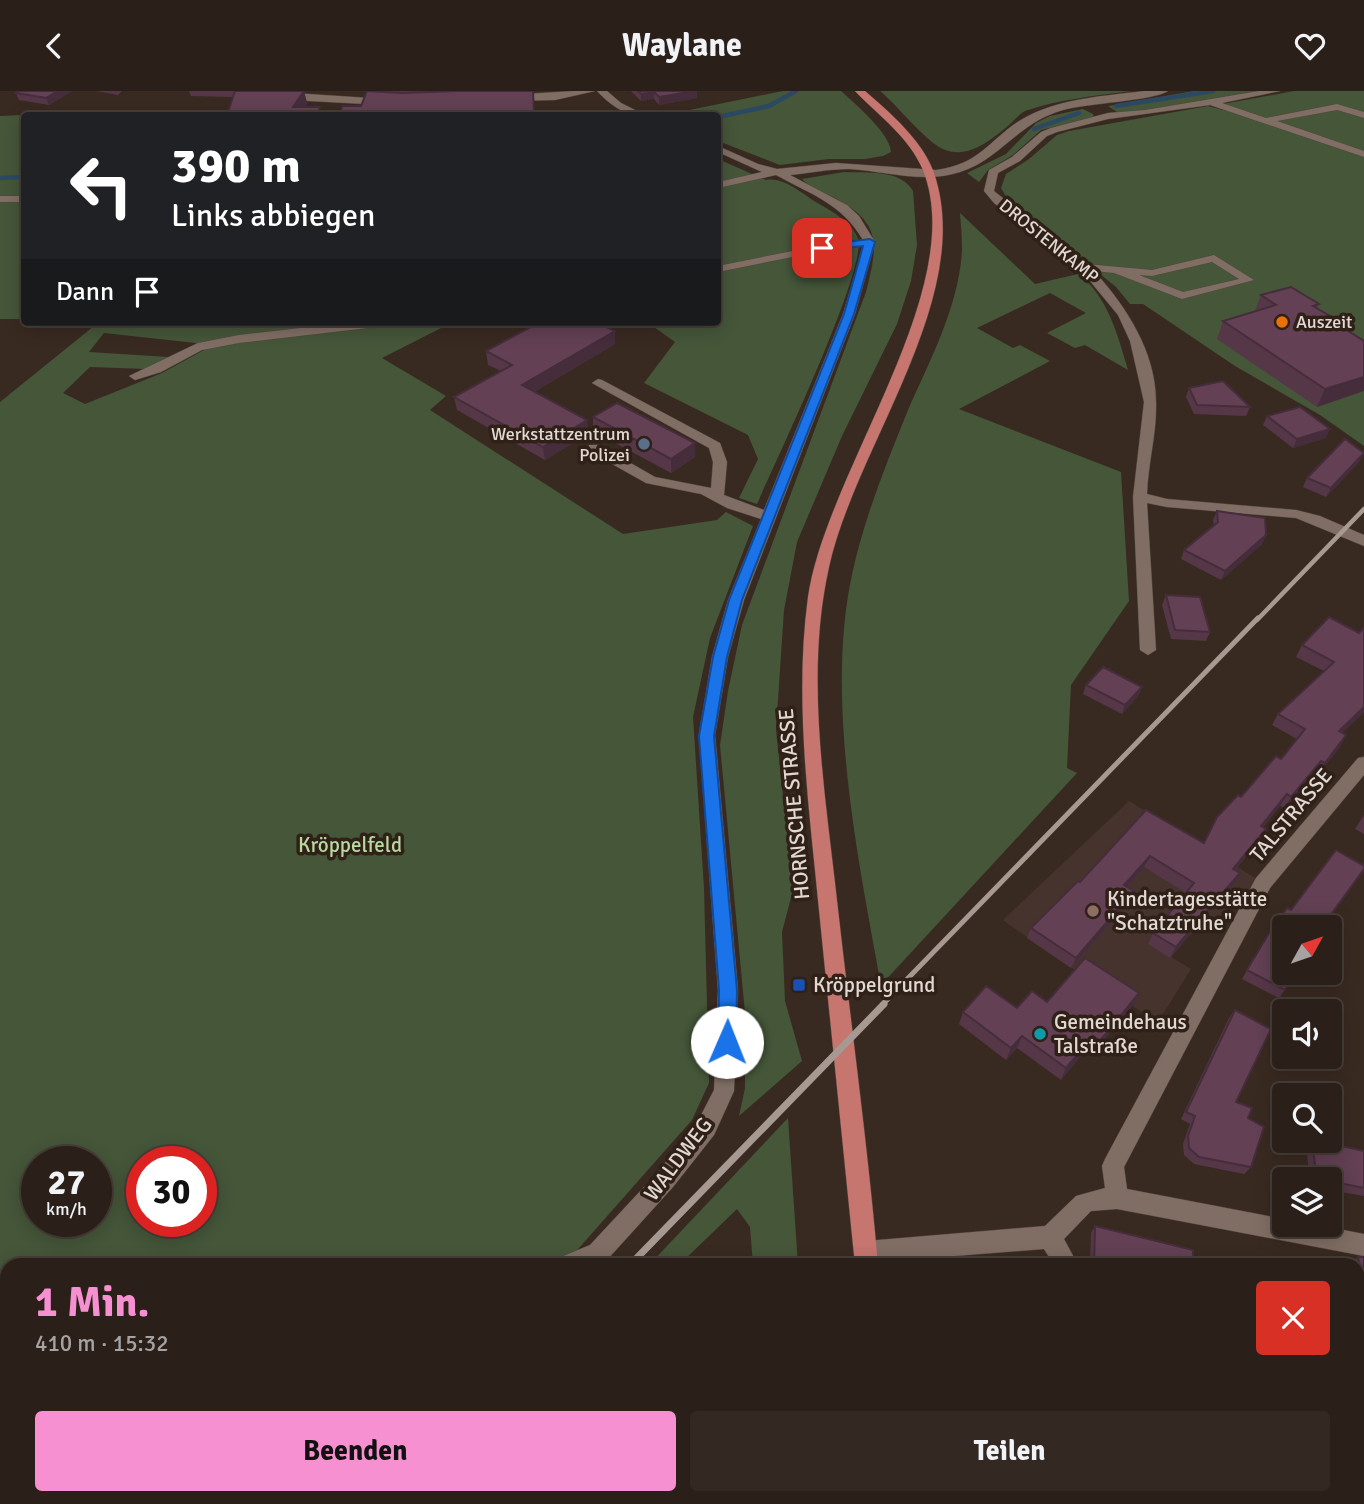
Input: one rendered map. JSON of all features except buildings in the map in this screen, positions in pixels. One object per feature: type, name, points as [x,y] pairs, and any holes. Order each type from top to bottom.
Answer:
[{"type":"main road","name":"HORNSCHE STRASSE","points":[[860,91],[905,136],[936,194],[939,229],[932,277],[915,334],[866,442],[832,531],[819,575],[814,613],[810,689],[812,756],[866,1258]]},
{"type":"street","points":[[495,98],[555,97],[590,91]]},
{"type":"street","points":[[603,91],[618,105],[633,112]]},
{"type":"street","points":[[721,184],[821,166],[920,163],[954,170],[969,166],[992,153],[1030,119],[1089,103],[1163,91]]},
{"type":"street","name":"DROSTENKAMP","points":[[1148,650],[1140,498],[1150,402],[1133,330],[1109,291],[1084,267],[998,201],[989,191],[990,182],[993,172],[1016,159],[1044,134],[1108,116],[1135,115],[1275,91]]},
{"type":"street","points":[[267,93],[320,100],[399,102]]},
{"type":"street","points":[[1211,102],[1364,154]]},
{"type":"street","points":[[1089,103],[1108,116]]},
{"type":"street","points":[[1263,121],[1337,107],[1364,115]]},
{"type":"street","points":[[721,150],[777,173],[843,207],[855,218],[870,242],[822,248],[721,268]]},
{"type":"street","points":[[948,160],[982,158]]},
{"type":"street","points":[[863,166],[920,163]]},
{"type":"street","points":[[0,199],[21,199]]},
{"type":"street","name":"WALDWEG","points":[[586,1258],[598,1253],[665,1180],[706,1128],[724,1091],[728,990],[707,736],[720,657],[736,600],[849,314],[870,242]]},
{"type":"street","points":[[1084,267],[1152,272],[1214,258],[1248,280],[1182,296],[1118,271]]},
{"type":"street","points":[[135,376],[157,369],[198,347],[239,339],[351,326]]},
{"type":"street","points":[[597,383],[715,446],[720,462],[717,497]]},
{"type":"street","points":[[594,448],[651,480],[705,491],[768,516]]},
{"type":"street","points":[[1140,498],[1192,506],[1296,514],[1315,519],[1364,541]]},
{"type":"street","name":"TALSTRASSE","points":[[1117,1198],[1113,1166],[1263,883],[1364,763]]},
{"type":"street","points":[[874,1258],[1050,1237],[1062,1228],[1084,1201],[1094,1197],[1117,1198],[1364,1245]]},
{"type":"street","points":[[1050,1237],[1063,1258]]},
{"type":"shaded area","name":"Kindertagesstätte \"Schatztruhe\"","points":[[1129,801],[1257,879],[1218,926],[1181,903],[1148,943],[1191,969],[1158,1022],[1058,959],[1003,920]]},
{"type":"green space","points":[[783,91],[841,91],[885,136],[891,152],[865,159],[829,159],[780,165],[721,142],[721,112],[680,112]]},
{"type":"green space","points":[[880,91],[1131,91],[1064,101],[1025,111],[979,147],[952,152],[936,145]]},
{"type":"green space","points":[[1194,91],[1259,91],[1127,113],[1117,112],[1108,106]]},
{"type":"green space","points":[[1294,91],[1364,91],[1364,446],[1320,415],[1235,366],[1143,304],[1130,304],[1116,287],[1008,200],[1001,188],[1006,174],[1057,135],[1069,131],[1208,106],[1223,110],[1229,108],[1223,104]]},
{"type":"green space","points":[[1083,109],[1093,114],[1094,118],[1041,130],[1013,155],[988,170],[979,182],[967,173],[1006,154],[1036,123],[1050,116]]},
{"type":"green space","points":[[21,115],[21,319],[0,319],[0,116]]},
{"type":"green space","points":[[721,160],[766,180],[791,186],[839,217],[855,233],[858,239],[857,258],[849,288],[757,504],[739,498],[758,459],[748,435],[644,383],[675,342],[653,326],[721,326]]},
{"type":"green space","points":[[844,172],[882,174],[907,184],[913,191],[917,245],[911,281],[897,324],[842,436],[797,542],[784,610],[776,730],[793,890],[782,932],[785,1001],[802,1061],[739,1116],[745,1088],[745,1013],[720,745],[742,625],[866,292],[870,274],[874,246],[867,224],[847,205],[802,179]]},
{"type":"green space","points":[[960,213],[1035,284],[1078,274],[1097,293],[1110,317],[1128,370],[1085,345],[1075,348],[1047,333],[1086,313],[1050,293],[977,328],[1013,348],[1020,345],[1050,361],[959,409],[1121,472],[1129,601],[1071,685],[1067,768],[1077,773],[881,985],[854,831],[848,777],[843,724],[845,619],[853,570],[870,509],[908,410],[942,332],[955,292],[962,250]]},
{"type":"green space","name":"Kröppelfeld","points":[[94,326],[445,326],[382,358],[446,396],[430,410],[623,534],[717,520],[726,512],[753,526],[710,638],[693,717],[704,888],[709,1083],[692,1120],[570,1258],[0,1258],[0,402]],"holes":[[[104,333],[205,344],[204,350],[162,373],[85,404],[63,393],[90,367],[146,369],[169,357],[89,352]]]},
{"type":"green space","points":[[788,1118],[798,1258],[752,1258],[750,1227],[737,1209],[686,1258],[656,1258]]},
{"type":"waterway","points":[[721,116],[769,106],[796,91]]},
{"type":"waterway","points":[[1116,106],[1213,91]]},
{"type":"waterway","points":[[1034,129],[1079,113]]},
{"type":"waterway","points":[[0,178],[21,177]]},
{"type":"railway","points":[[1257,620],[1364,509]]},
{"type":"railway","points":[[882,1005],[1258,618]]},
{"type":"railway","points":[[637,1258],[884,1004]]},
{"type":"place","name":"Auszeit","points":[[1282,322]]},
{"type":"place","name":"Werkstattzentrum Polizei","points":[[644,444]]},
{"type":"place","name":"Kindertagesstätte \"Schatztruhe\"","points":[[1093,911]]},
{"type":"place","name":"Kröppelgrund","points":[[799,985]]},
{"type":"place","name":"Gemeindehaus Talstraße","points":[[1040,1034]]},
{"type":"route","points":[[727,1042],[728,990],[707,736],[720,657],[736,600],[849,314],[870,242],[822,248]]}]
